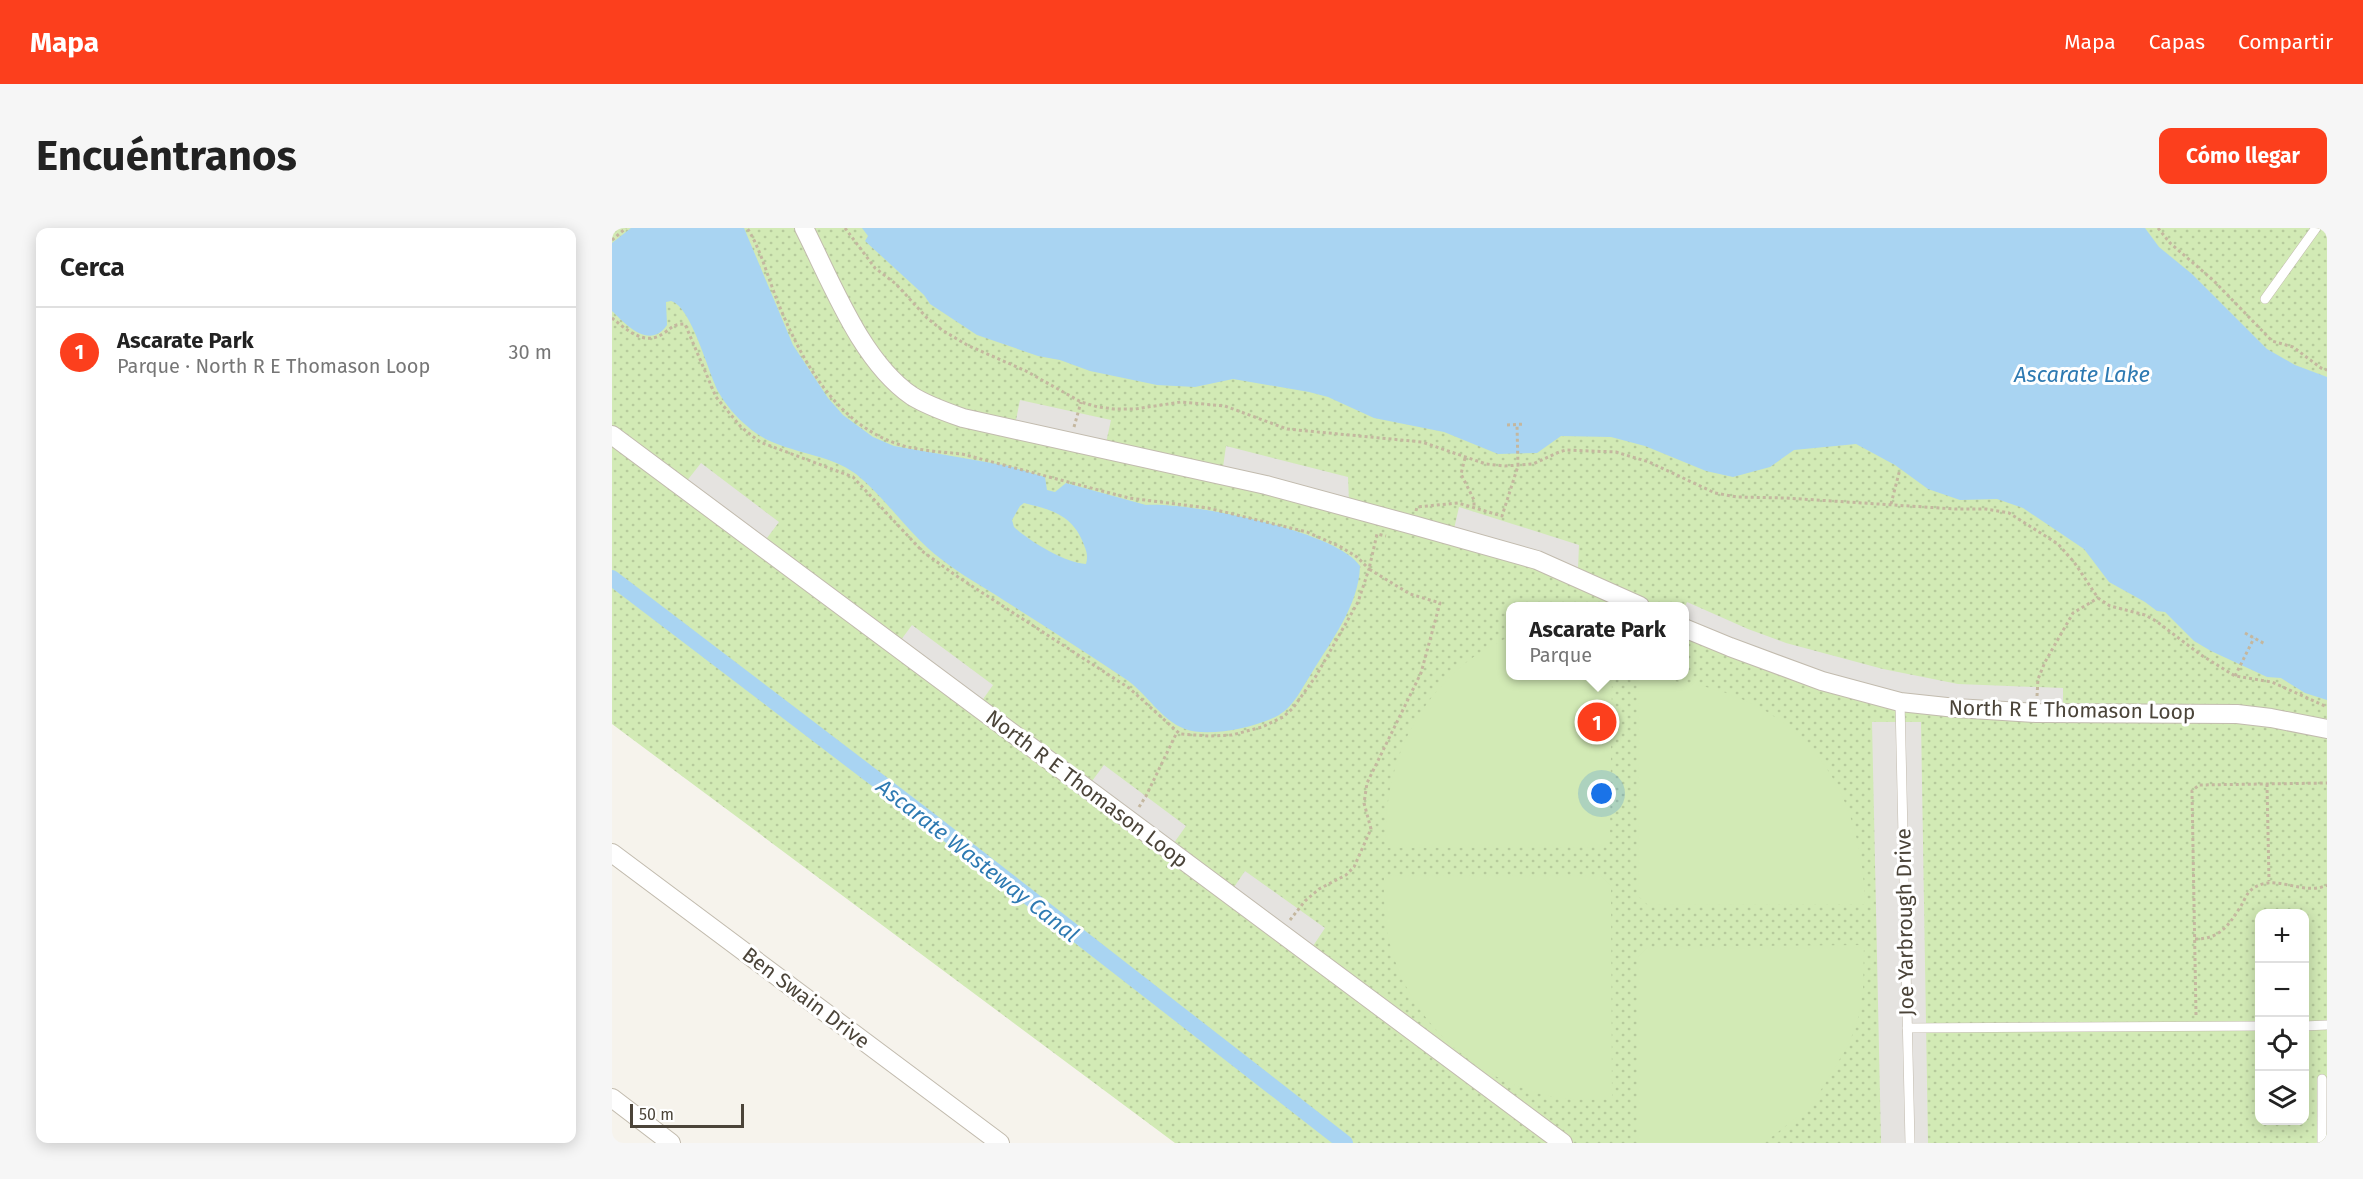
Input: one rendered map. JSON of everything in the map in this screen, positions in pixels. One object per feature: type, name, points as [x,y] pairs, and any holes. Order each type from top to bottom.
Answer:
[{"type":"street","points":[[804,228],[852,323],[875,359],[897,383],[913,396],[935,408],[963,418],[1266,485],[1458,537],[1537,560],[1631,602]]},
{"type":"street","name":"North R E Thomason Loop","points":[[612,435],[1563,1143]]},
{"type":"street","name":"North R E Thomason Loop","points":[[1689,630],[1822,681],[1900,702],[2036,713],[2237,714],[2271,717],[2327,729]]},
{"type":"street","name":"Ben Swain Drive","points":[[612,853],[1000,1143]]},
{"type":"street","points":[[612,1098],[671,1143]]},
{"type":"lane","points":[[2265,299],[2316,228]]},
{"type":"lane","name":"Joe Yarbrough Drive","points":[[1900,702],[1910,1143]]},
{"type":"lane","points":[[1907,1028],[2255,1026]]},
{"type":"lane","points":[[2309,1026],[2327,1026]]},
{"type":"lane","points":[[2322,1079],[2322,1143]]},
{"type":"path","points":[[612,240],[626,228]]},
{"type":"path","points":[[845,228],[875,268],[896,284],[927,318],[942,330],[967,345],[1026,371],[1081,402],[1098,408],[1135,409],[1181,402],[1225,406],[1287,429],[1401,438],[1433,445],[1486,464],[1518,466],[1533,464],[1559,452],[1604,450],[1649,462],[1726,496],[1955,509],[1986,508],[2009,513],[2058,544],[2074,562],[2098,598],[2110,606],[2137,612],[2156,621],[2201,655],[2235,676],[2272,682],[2327,707]]},
{"type":"path","points":[[2158,228],[2170,243],[2214,281],[2272,341],[2298,350],[2327,370]]},
{"type":"path","points":[[612,318],[635,335],[648,339],[656,338],[668,331],[673,324],[685,324],[716,397],[741,427],[760,442],[853,477],[922,551],[958,577],[1129,688],[1177,732],[1189,735],[1232,735],[1262,727],[1283,717],[1293,708],[1316,676],[1358,602],[1369,569]]},
{"type":"path","points":[[1077,413],[1081,402]]},
{"type":"path","points":[[1507,425],[1525,424]]},
{"type":"path","points":[[1516,425],[1518,466]]},
{"type":"path","points":[[1465,458],[1461,474],[1474,500],[1474,508]]},
{"type":"path","points":[[1891,504],[1900,470]]},
{"type":"path","points":[[2036,713],[2038,679],[2045,662],[2075,610],[2098,598]]},
{"type":"path","points":[[1281,934],[1305,901],[1319,889],[1346,875],[1354,867],[1371,829],[1364,802],[1367,783],[1421,674],[1440,603]]},
{"type":"path","points":[[2245,633],[2265,644]]},
{"type":"path","points":[[2235,676],[2254,638]]},
{"type":"path","points":[[1129,821],[1146,796],[1177,732]]},
{"type":"path","points":[[2196,1026],[2192,791],[2199,784],[2327,783]]},
{"type":"path","points":[[2267,784],[2269,882]]},
{"type":"path","points":[[2195,939],[2208,939],[2224,930],[2250,890],[2269,882],[2303,889],[2318,889],[2327,885]]},
{"type":"green space","points":[[612,228],[2327,228],[2327,1143],[1175,1143],[612,724]]},
{"type":"green space","points":[[1506,638],[1506,680],[1612,680],[1610,838],[1600,847],[1386,848],[1386,821],[1394,771],[1413,725],[1443,684],[1480,653]]},
{"type":"green space","points":[[1639,680],[1662,680],[1702,686],[1744,700],[1779,720],[1809,746],[1832,777],[1850,815],[1861,857],[1865,904],[1648,905],[1638,896]]},
{"type":"green space","points":[[1600,875],[1611,886],[1612,1099],[1567,1099],[1531,1091],[1475,1064],[1451,1045],[1430,1023],[1412,997],[1398,970],[1389,940],[1385,916],[1384,876]]},
{"type":"green space","points":[[1864,945],[1863,989],[1858,1018],[1849,1044],[1816,1098],[1797,1117],[1764,1143],[1638,1143],[1638,957],[1648,947]]},
{"type":"shaded area","points":[[1020,400],[1111,420],[1106,443],[1015,425]]},
{"type":"shaded area","points":[[1226,446],[1348,477],[1349,501],[1223,467]]},
{"type":"shaded area","points":[[701,463],[779,522],[764,542],[686,482]]},
{"type":"shaded area","points":[[1459,507],[1579,545],[1578,569],[1454,529]]},
{"type":"shaded area","points":[[1689,603],[1786,643],[1883,669],[1958,684],[2063,688],[2063,708],[1963,703],[1882,692],[1733,643],[1689,621]]},
{"type":"shaded area","points":[[912,625],[993,685],[979,705],[898,644]]},
{"type":"shaded area","points":[[1872,722],[1921,722],[1928,1143],[1881,1143]]},
{"type":"shaded area","points":[[1104,765],[1186,826],[1171,847],[1089,785]]},
{"type":"shaded area","points":[[1245,871],[1325,928],[1311,949],[1232,890]]},
{"type":"water","points":[[631,228],[744,228],[793,345],[828,398],[843,415],[873,437],[894,446],[1009,466],[1045,477],[1047,490],[1055,492],[1066,483],[1146,505],[1166,505],[1226,513],[1293,530],[1322,541],[1346,553],[1360,566],[1355,595],[1343,622],[1297,696],[1279,715],[1259,724],[1219,732],[1195,731],[1176,725],[1127,680],[941,559],[856,474],[830,460],[772,442],[747,426],[719,393],[693,327],[679,306],[671,301],[666,302],[667,325],[653,335],[638,333],[624,323],[612,311],[612,243]],"holes":[[[1024,503],[1052,511],[1068,520],[1086,550],[1086,564],[1068,560],[1048,550],[1014,527],[1012,520]]]},
{"type":"water","name":"Ascarate Lake","points":[[862,228],[2145,228],[2159,247],[2192,274],[2267,349],[2295,365],[2327,377],[2327,700],[2305,693],[2281,678],[2267,677],[2194,641],[2165,612],[2157,611],[2109,582],[2084,549],[2023,508],[1997,499],[1960,500],[1928,489],[1895,465],[1856,444],[1794,450],[1770,467],[1733,477],[1706,471],[1645,446],[1611,437],[1561,436],[1537,453],[1498,454],[1444,432],[1374,418],[1328,397],[1309,392],[1233,379],[1195,387],[1157,385],[1090,371],[977,335],[930,304],[924,295],[865,241],[868,236]]},
{"type":"waterway","name":"Ascarate Wasteway Canal","points":[[612,578],[927,818],[1345,1143]]},
{"type":"place","name":"Ascarate Park","points":[[1597,722]]}]
